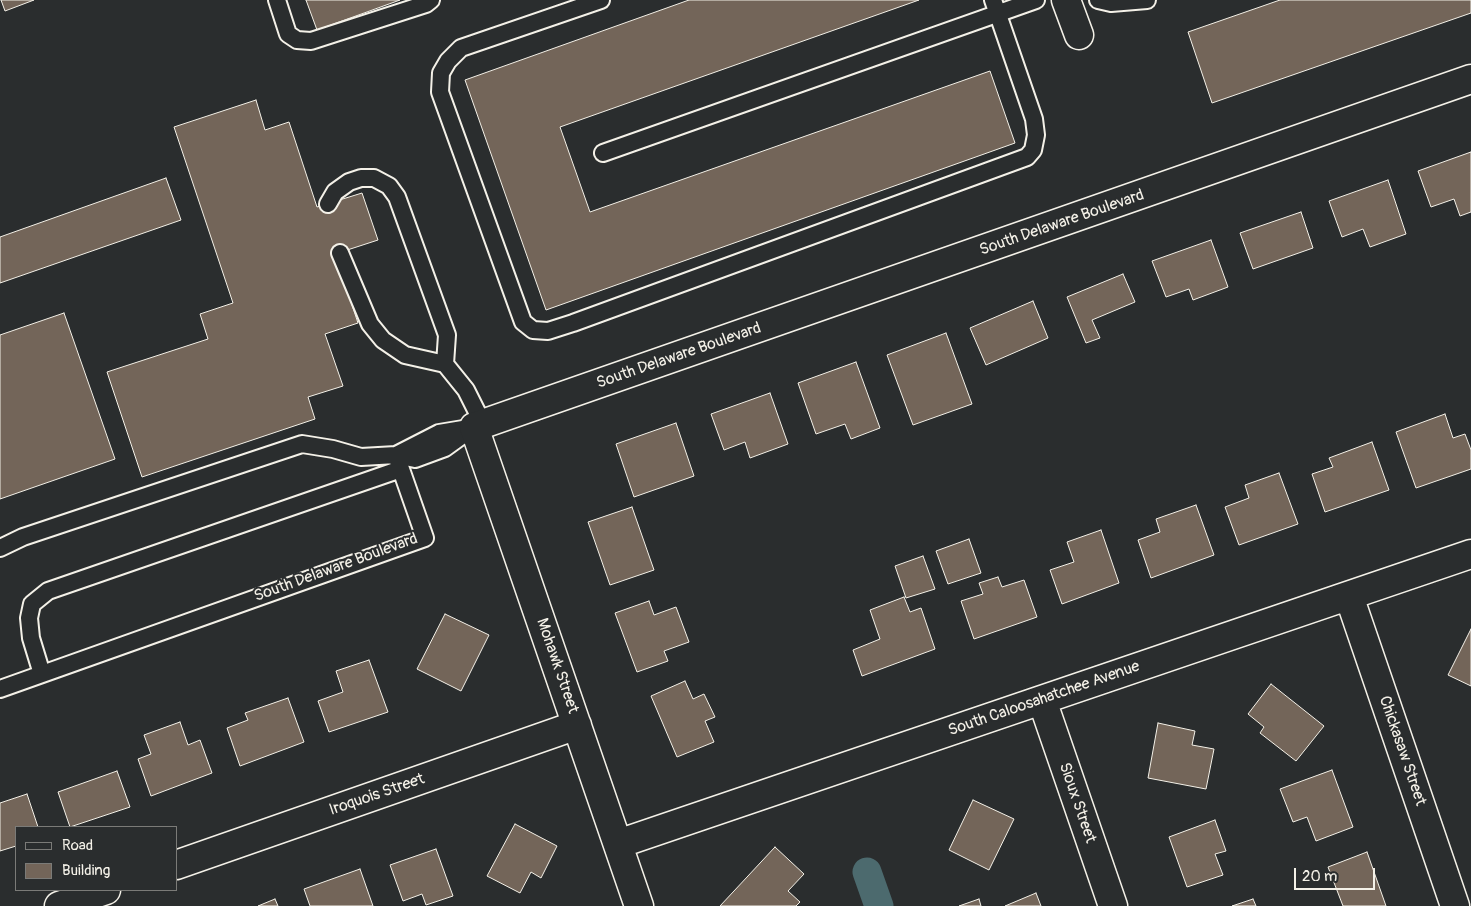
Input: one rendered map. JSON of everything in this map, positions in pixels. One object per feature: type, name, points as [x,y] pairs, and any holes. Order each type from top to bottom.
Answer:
[{"type":"street","points":[[1066,0],[1079,35]]},
{"type":"street","name":"South Delaware Boulevard","points":[[479,425],[1471,79]]},
{"type":"street","name":"Mohawk Street","points":[[479,425],[577,726],[639,906]]},
{"type":"street","name":"South Caloosahatchee Avenue","points":[[618,844],[1471,554]]},
{"type":"street","name":"Chickasaw Street","points":[[1349,596],[1455,906]]},
{"type":"street","name":"Sioux Street","points":[[1042,700],[1113,906]]},
{"type":"street","name":"Iroquois Street","points":[[178,864],[577,726]]},
{"type":"street","points":[[59,906],[103,891]]},
{"type":"lane","points":[[277,0],[288,34],[297,40],[311,41],[426,4],[431,0]]},
{"type":"lane","points":[[601,0],[461,48],[448,61],[441,73],[440,92],[509,286],[522,322],[533,330],[548,331],[573,323],[1028,157],[1034,150],[1036,135],[1034,119],[996,7]]},
{"type":"lane","points":[[603,152],[996,7],[1036,0]]},
{"type":"lane","points":[[1098,0],[1111,4],[1147,0]]},
{"type":"lane","points":[[328,204],[335,192],[349,182],[361,178],[374,178],[389,186],[393,191],[397,197],[447,334],[445,364]]},
{"type":"lane","points":[[42,674],[31,638],[29,618],[32,604],[48,591],[399,462],[438,451],[479,425],[466,390],[445,364],[405,355],[384,340],[370,324],[340,253]]},
{"type":"lane","points":[[0,548],[24,537],[302,444],[333,449],[361,457],[399,462]]},
{"type":"lane","name":"South Delaware Boulevard","points":[[0,689],[424,538],[399,462]]},
{"type":"building","points":[[1,0],[34,0],[5,11]]},
{"type":"building","points":[[306,0],[400,0],[317,30]]},
{"type":"building","points":[[689,0],[919,0],[560,127],[590,212],[990,71],[1015,143],[546,310],[465,80]]},
{"type":"building","points":[[1280,0],[1471,0],[1471,13],[1212,103],[1188,32]]},
{"type":"building","points":[[256,100],[265,130],[289,122],[317,207],[362,193],[378,240],[335,254],[358,323],[325,334],[343,386],[308,397],[315,419],[142,477],[107,372],[208,339],[200,314],[233,303],[174,127]]},
{"type":"building","points":[[1471,152],[1471,212],[1460,216],[1454,199],[1431,207],[1418,171]]},
{"type":"building","points":[[166,178],[181,220],[0,283],[0,237]]},
{"type":"building","points":[[1388,180],[1406,234],[1370,247],[1363,229],[1342,237],[1329,201]]},
{"type":"building","points":[[1301,212],[1313,248],[1253,269],[1240,233]]},
{"type":"building","points":[[1211,240],[1228,287],[1193,300],[1189,289],[1166,297],[1152,261]]},
{"type":"building","points":[[1123,274],[1135,302],[1092,320],[1100,338],[1086,343],[1067,297]]},
{"type":"building","points":[[1033,301],[1048,338],[986,365],[970,328]]},
{"type":"building","points":[[64,313],[115,459],[0,499],[0,335]]},
{"type":"building","points":[[946,333],[972,404],[913,425],[887,355]]},
{"type":"building","points":[[856,362],[880,428],[851,439],[845,424],[816,434],[798,383]]},
{"type":"building","points":[[770,393],[788,444],[750,458],[745,442],[724,450],[711,414]]},
{"type":"building","points":[[1445,414],[1453,438],[1465,434],[1471,450],[1471,469],[1416,488],[1396,432]]},
{"type":"building","points":[[676,423],[694,476],[634,497],[616,444]]},
{"type":"building","points":[[1372,442],[1389,490],[1325,512],[1312,474],[1333,467],[1329,458]]},
{"type":"building","points":[[1279,473],[1298,524],[1239,545],[1225,507],[1249,498],[1245,485]]},
{"type":"building","points":[[1196,505],[1214,555],[1151,578],[1138,540],[1160,532],[1156,519]]},
{"type":"building","points":[[632,507],[654,570],[610,585],[588,522]]},
{"type":"building","points":[[1101,530],[1119,583],[1062,604],[1050,570],[1074,562],[1067,542]]},
{"type":"building","points":[[969,539],[981,573],[948,584],[936,551]]},
{"type":"building","points":[[923,556],[935,589],[906,598],[895,566]]},
{"type":"building","points":[[998,577],[1002,587],[1024,580],[1037,617],[974,639],[961,601],[983,594],[979,583]]},
{"type":"building","points":[[904,597],[910,612],[921,608],[935,649],[862,676],[853,650],[880,639],[870,610]]},
{"type":"building","points":[[649,601],[654,615],[676,607],[689,642],[664,651],[668,661],[637,672],[615,613]]},
{"type":"building","points":[[445,614],[489,635],[461,691],[417,669]]},
{"type":"building","points":[[1471,629],[1471,686],[1448,675]]},
{"type":"building","points":[[369,660],[388,712],[329,732],[318,701],[343,692],[336,671]]},
{"type":"building","points":[[685,681],[693,699],[704,694],[715,717],[705,721],[714,742],[677,757],[651,696]]},
{"type":"building","points":[[1271,684],[1324,726],[1296,761],[1260,733],[1264,727],[1248,714]]},
{"type":"building","points":[[288,698],[304,742],[240,766],[227,728],[248,720],[245,713]]},
{"type":"building","points":[[180,722],[188,745],[200,740],[212,773],[151,796],[138,759],[151,754],[144,735]]},
{"type":"building","points":[[1158,723],[1195,731],[1192,745],[1214,749],[1206,789],[1148,778]]},
{"type":"building","points":[[1332,770],[1353,827],[1316,841],[1307,817],[1293,822],[1280,789]]},
{"type":"building","points":[[117,771],[130,807],[70,826],[58,792]]},
{"type":"building","points":[[27,794],[38,826],[15,826],[15,846],[0,851],[0,803]]},
{"type":"building","points":[[973,800],[1014,819],[989,870],[949,850]]},
{"type":"building","points":[[1215,820],[1226,851],[1215,854],[1223,875],[1187,887],[1169,837]]},
{"type":"building","points":[[515,824],[557,846],[541,878],[531,872],[520,893],[487,876]]},
{"type":"building","points":[[775,847],[804,874],[788,891],[800,902],[796,906],[720,906]]},
{"type":"building","points":[[436,849],[453,896],[426,905],[422,894],[403,901],[390,865]]},
{"type":"building","points":[[1367,852],[1386,906],[1343,906],[1328,867]]},
{"type":"building","points":[[360,869],[373,906],[310,906],[304,889]]},
{"type":"building","points":[[1036,893],[1041,906],[1005,906]]},
{"type":"building","points":[[275,899],[278,906],[258,906]]},
{"type":"building","points":[[979,899],[981,906],[959,906]]},
{"type":"building","points":[[1253,899],[1256,906],[1232,906]]},
{"type":"waterway","points":[[867,872],[879,906]]}]
